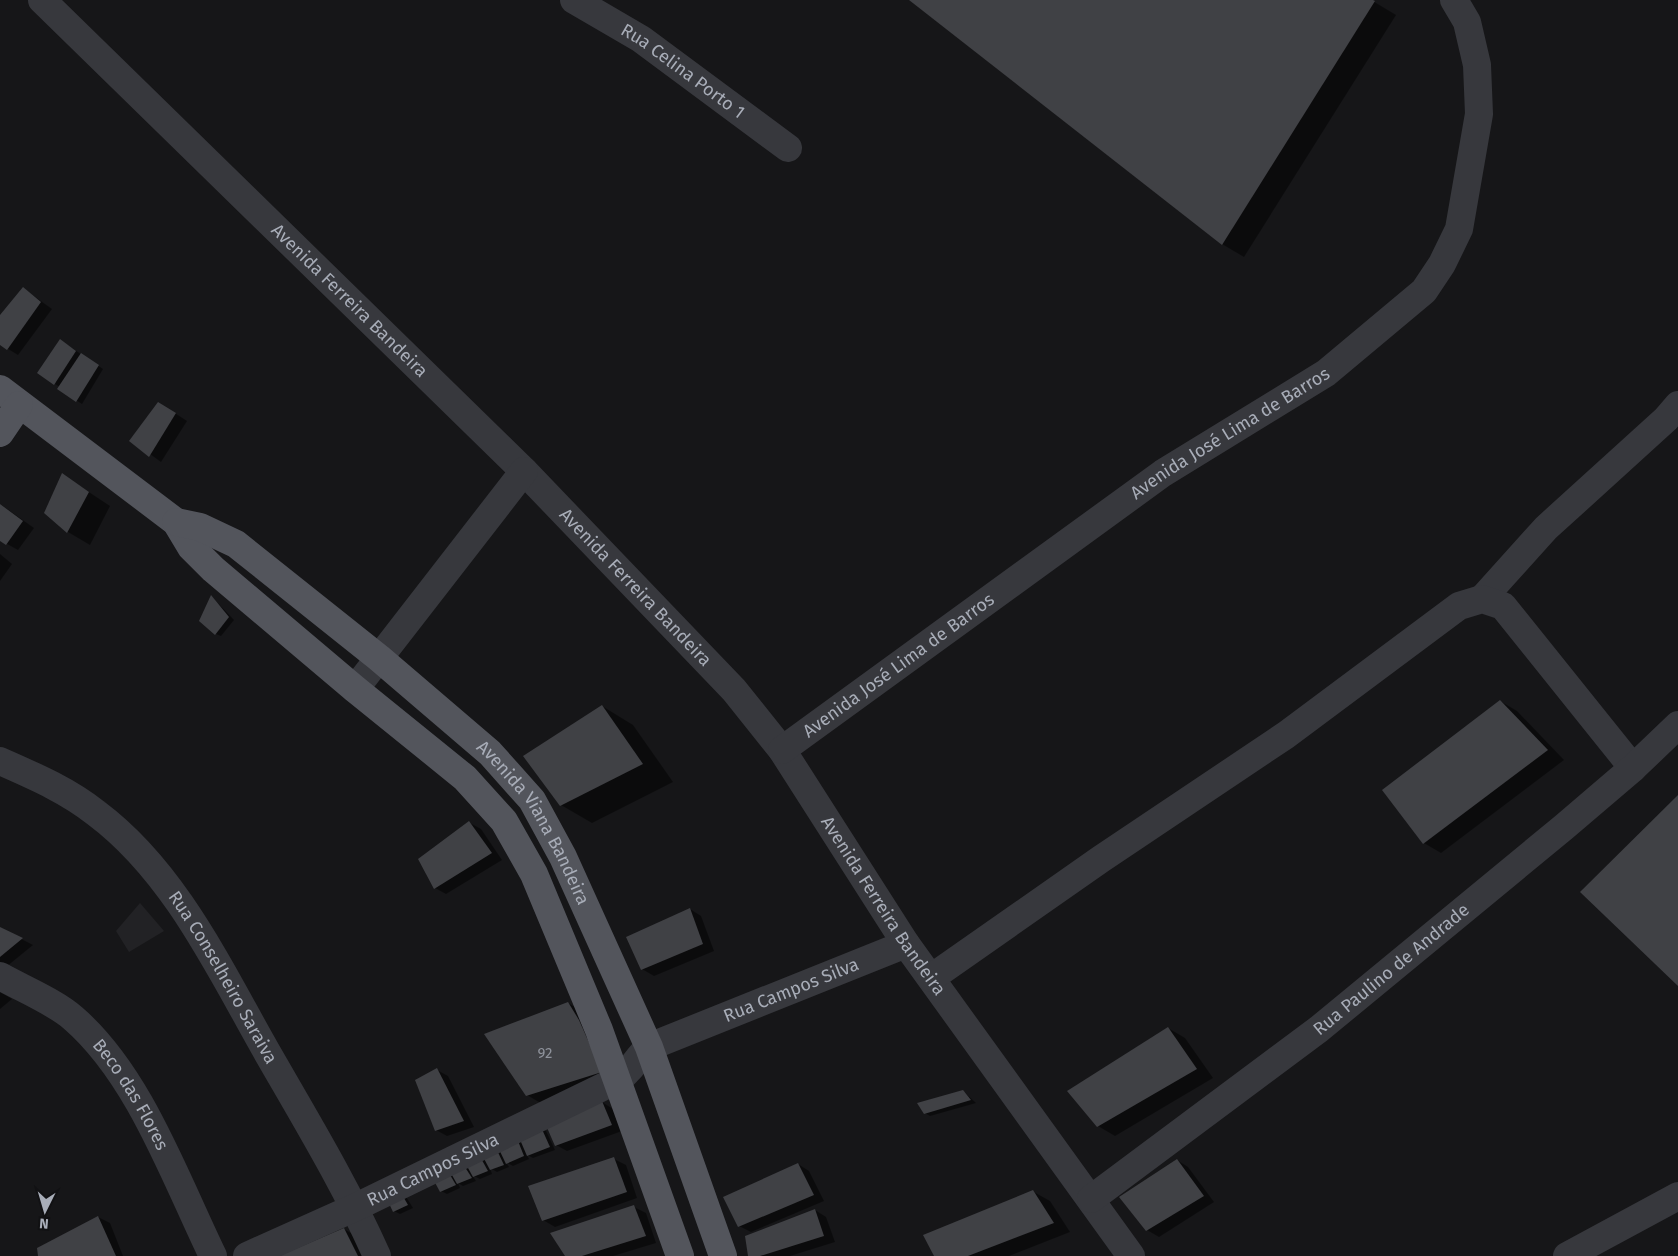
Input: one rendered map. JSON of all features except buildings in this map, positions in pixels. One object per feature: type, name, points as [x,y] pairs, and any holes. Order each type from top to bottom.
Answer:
[{"type":"main road","points":[[0,433],[10,397]]},
{"type":"main road","name":"Avenida Viana Bandeira","points":[[10,397],[176,522],[191,547],[213,569],[355,689],[465,778],[504,822],[534,874],[599,1030],[680,1256]]},
{"type":"main road","name":"Avenida Viana Bandeira","points":[[176,522],[200,527],[236,544],[379,658],[490,753],[532,800],[563,857],[649,1047],[723,1256]]},
{"type":"street","name":"Rua Celina Porto 1","points":[[574,0],[641,39],[788,148]]},
{"type":"street","name":"Avenida José Lima de Barros","points":[[782,750],[1163,473],[1326,373],[1424,291],[1442,264],[1459,229],[1479,114],[1475,56],[1467,22],[1454,0]]},
{"type":"street","name":"Avenida Ferreira Bandeira","points":[[58,6],[524,471],[734,690],[782,750],[906,944],[1131,1256]]},
{"type":"street","points":[[931,978],[1101,859],[1286,735],[1459,606],[1482,599],[1546,528],[1666,419],[1678,405]]},
{"type":"street","points":[[355,689],[524,471]]},
{"type":"street","points":[[1482,599],[1503,606],[1633,768]]},
{"type":"street","name":"Rua Paulino de Andrade","points":[[1090,1199],[1319,1029],[1633,768],[1678,725]]},
{"type":"street","name":"Rua Conselheiro Saraiva","points":[[0,761],[53,784],[97,813],[130,844],[165,883],[197,931],[356,1207],[377,1256]]},
{"type":"street","name":"Rua Campos Silva","points":[[247,1256],[356,1207],[625,1076],[638,1057],[649,1047],[906,944]]},
{"type":"street","name":"Beco das Flores","points":[[0,976],[72,1016],[110,1055],[142,1106],[213,1256]]},
{"type":"street","points":[[1566,1256],[1678,1196]]},
{"type":"shaded area","points":[[140,903],[164,931],[129,952],[116,931]]}]
